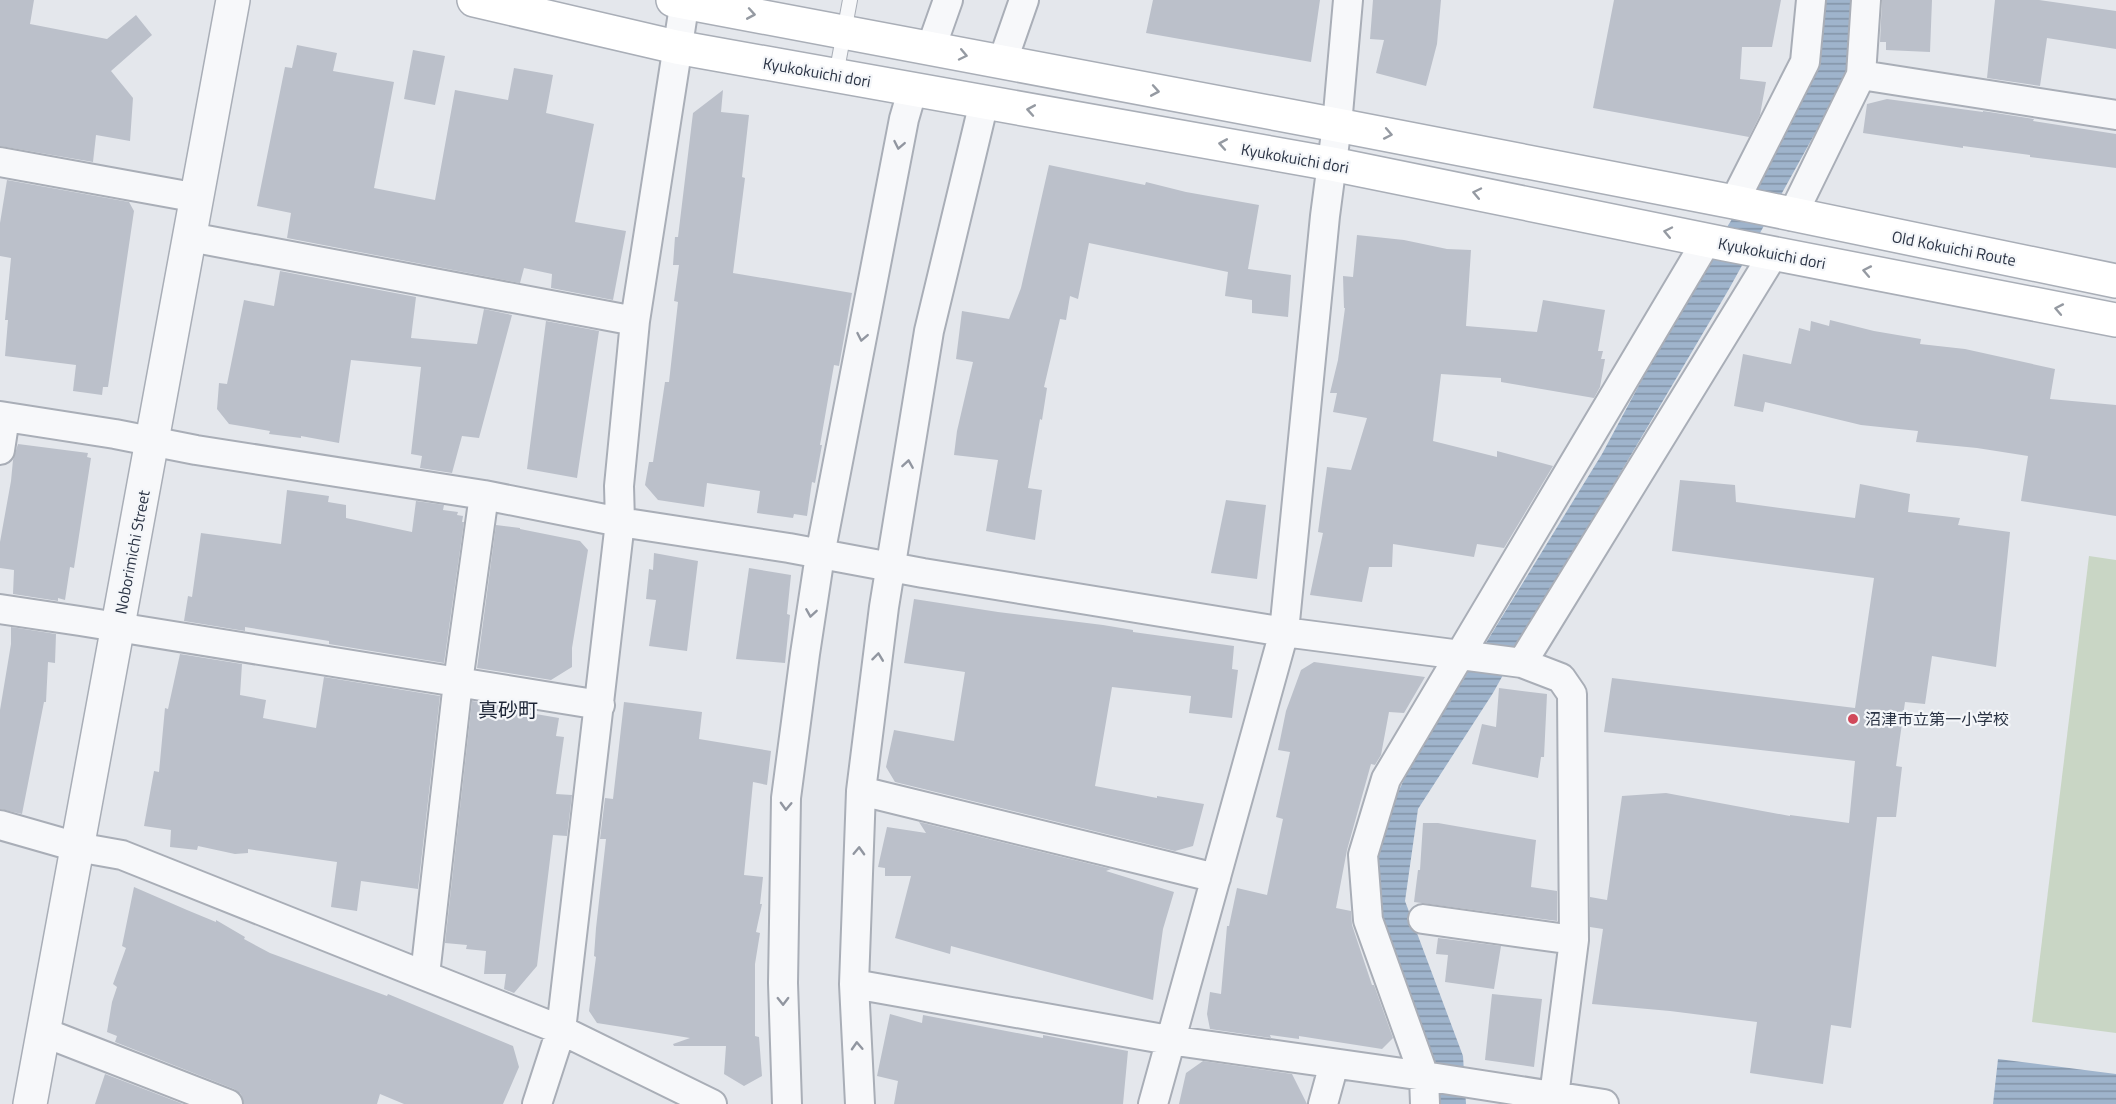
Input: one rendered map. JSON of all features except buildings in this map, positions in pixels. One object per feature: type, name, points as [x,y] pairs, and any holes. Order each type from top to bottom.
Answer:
[{"type":"main road","name":"Kyukokuichi dori","points":[[474,0],[676,47],[1332,164],[2116,320]]},
{"type":"main road","points":[[681,1],[847,16],[931,48],[1337,124],[1792,216]]},
{"type":"main road","name":"Old Kokuichi Route","points":[[1792,216],[2116,281]]},
{"type":"street","name":"Noborimichi Street","points":[[30,1104],[233,0]]},
{"type":"street","points":[[931,48],[948,0]]},
{"type":"street","points":[[1002,63],[1024,0]]},
{"type":"street","points":[[1153,1104],[1284,632],[1337,124],[1347,0]]},
{"type":"street","points":[[1741,204],[1805,62],[1811,0]]},
{"type":"street","points":[[1792,216],[1861,75],[1866,0]]},
{"type":"street","points":[[537,1104],[561,1030],[620,522],[619,486],[634,321],[681,1]]},
{"type":"street","points":[[1861,75],[2116,115]]},
{"type":"street","points":[[787,1104],[783,983],[786,798],[820,555],[904,119],[913,88]]},
{"type":"street","points":[[860,1104],[854,984],[861,790],[884,607],[929,331],[984,102]]},
{"type":"street","points":[[0,162],[198,198]]},
{"type":"street","points":[[190,237],[634,321]]},
{"type":"street","points":[[1425,1104],[1424,1076],[1368,920],[1363,855],[1386,779],[1460,654],[1716,242]]},
{"type":"street","points":[[1522,663],[1774,253]]},
{"type":"street","points":[[0,450],[3,417],[484,495],[620,522],[789,548],[891,568],[1284,632],[1522,663],[1561,678],[1572,694],[1574,940],[1552,1101]]},
{"type":"street","points":[[425,975],[458,682],[484,495]]},
{"type":"street","points":[[0,609],[600,705]]},
{"type":"street","points":[[861,790],[1216,878]]},
{"type":"street","points":[[0,825],[77,847],[122,855],[561,1030],[711,1104]]},
{"type":"street","points":[[1423,918],[1574,940]]},
{"type":"street","points":[[854,984],[1169,1040],[1424,1076],[1552,1101],[1604,1104]]},
{"type":"street","points":[[43,1032],[228,1104]]},
{"type":"street","points":[[1323,1104],[1334,1064]]},
{"type":"lane","points":[[836,75],[847,16]]},
{"type":"green space","points":[[2089,556],[2116,560],[2116,1033],[2032,1022]]},
{"type":"water","points":[[1825,0],[1852,0],[1845,79],[1729,289],[1537,614],[1493,693],[1418,809],[1405,901],[1463,1056],[1466,1104],[1439,1104],[1374,911],[1377,840],[1409,768],[1602,454],[1704,264],[1770,158],[1820,65]]},
{"type":"water","points":[[1998,1059],[2116,1074],[2116,1104],[1993,1104]]},
{"type":"place","name":"沼津市立第一小学校","points":[[1853,719]]},
{"type":"district","name":"真砂町","points":[[508,710]]}]
